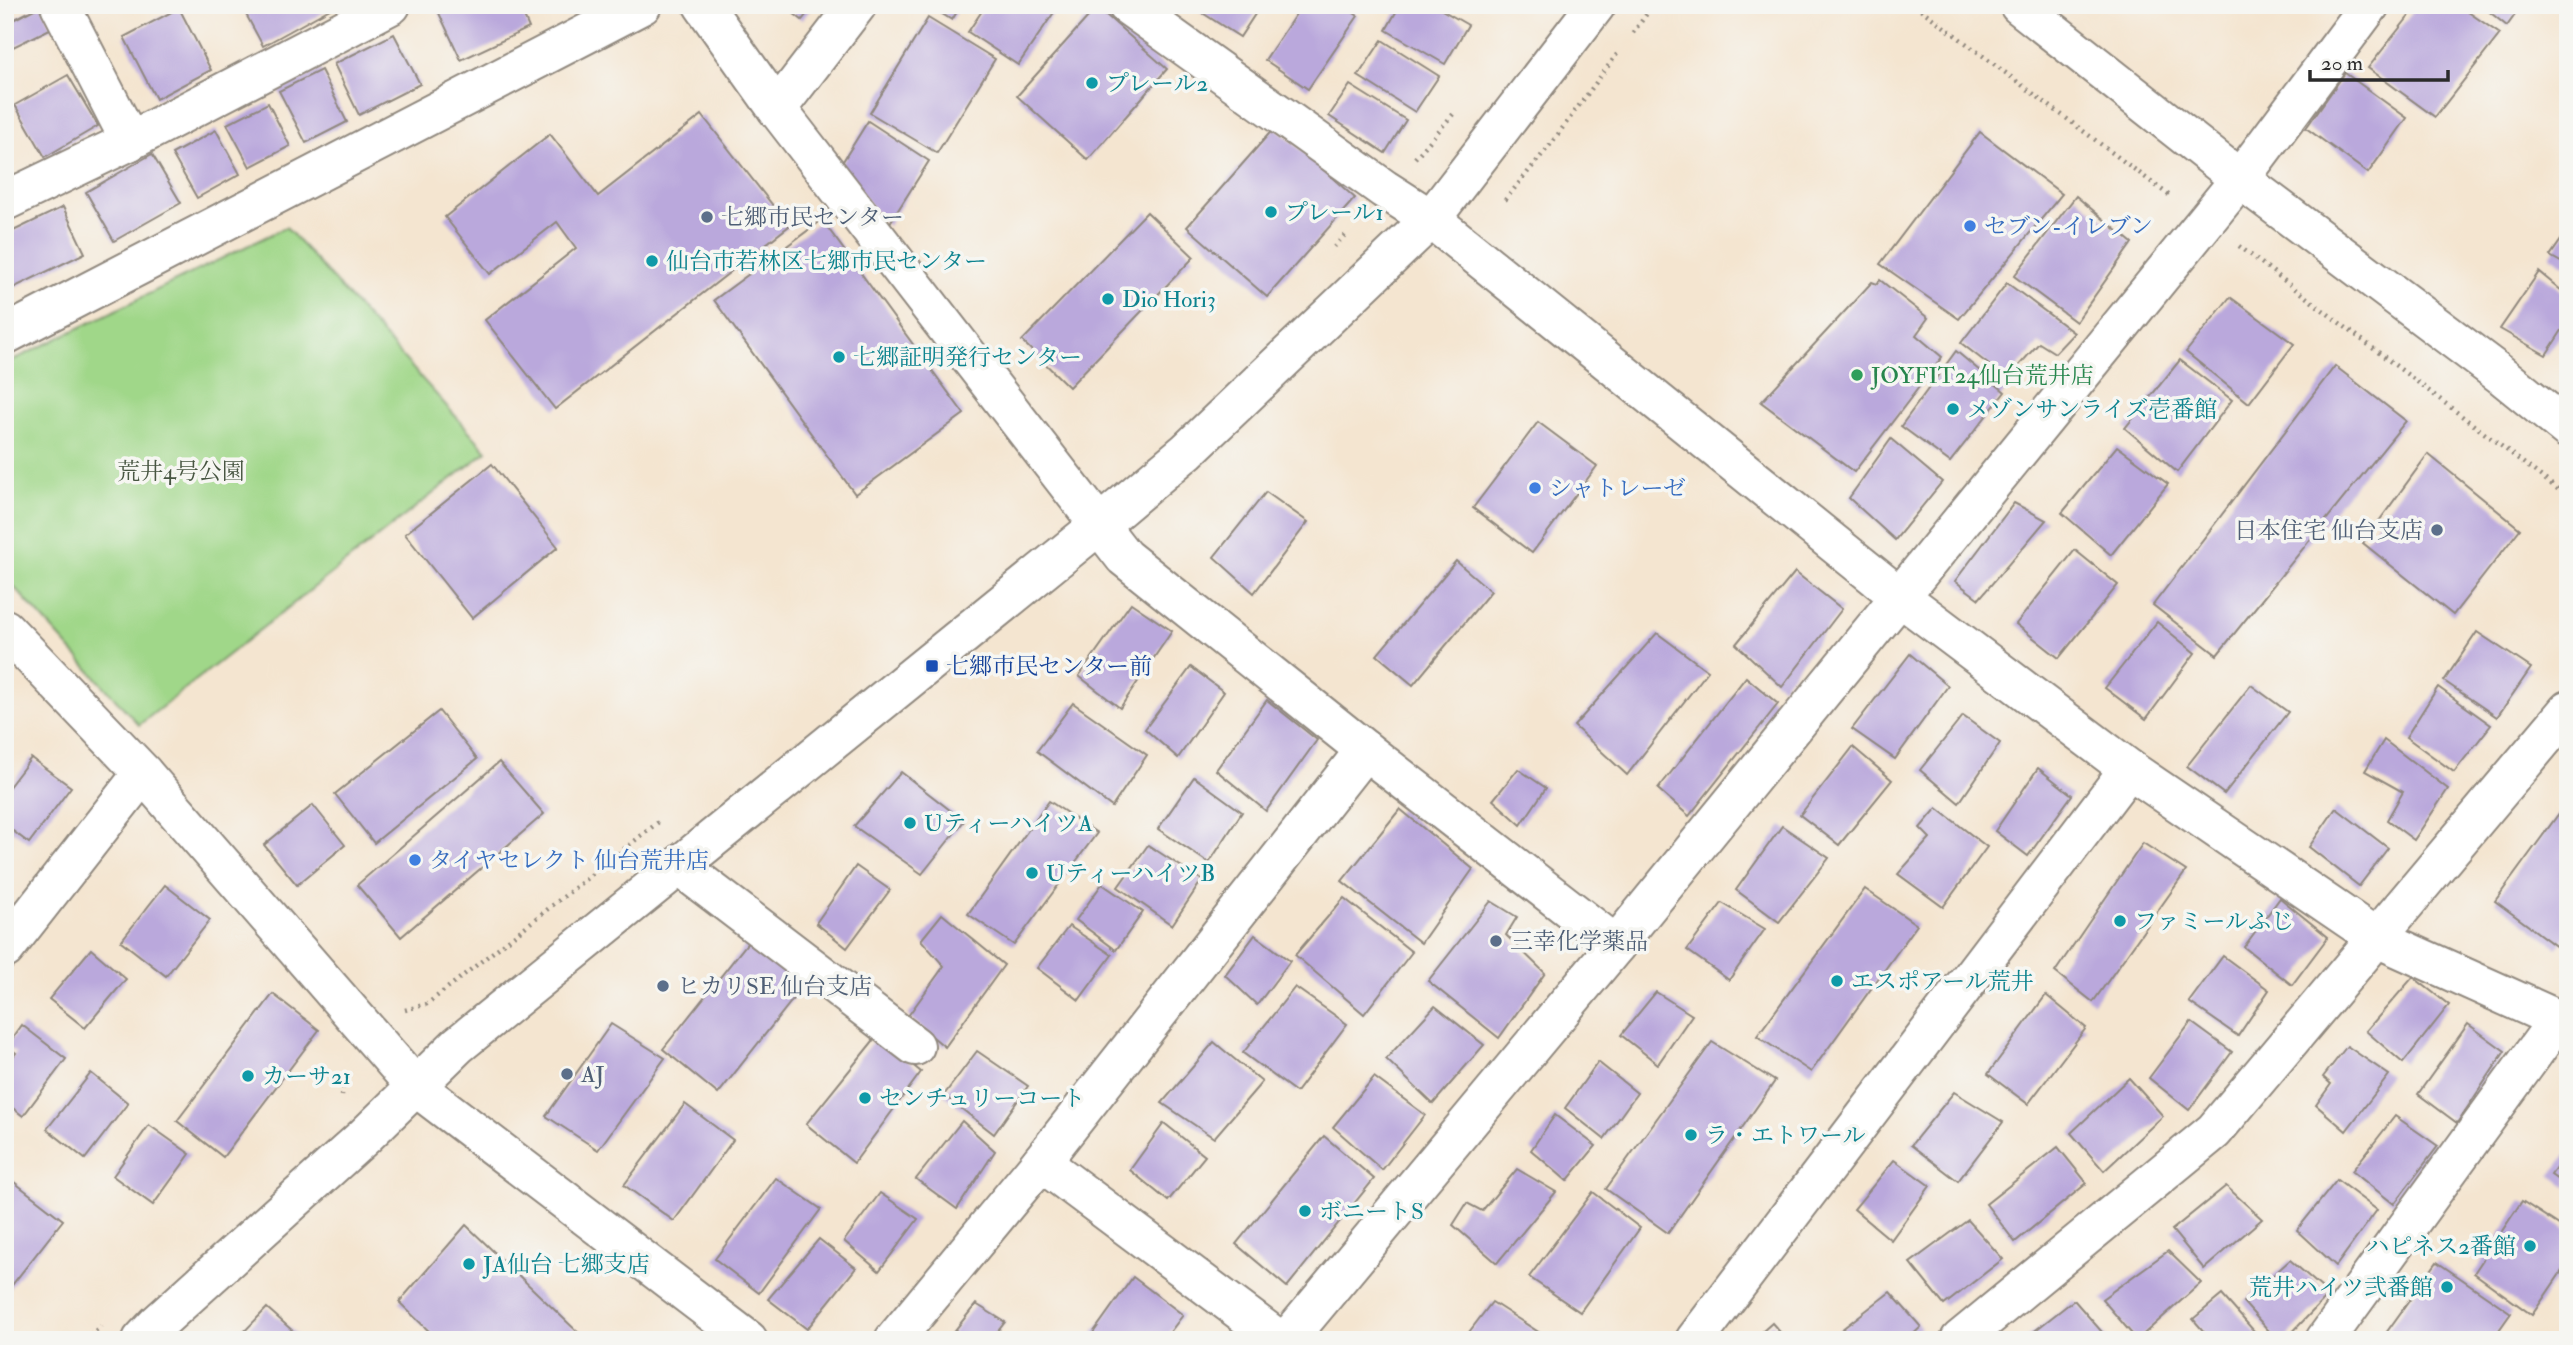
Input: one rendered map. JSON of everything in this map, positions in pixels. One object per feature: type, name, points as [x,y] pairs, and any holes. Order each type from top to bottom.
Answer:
[{"type":"street","points":[[61,5],[130,141]]},
{"type":"street","points":[[5,201],[130,141],[391,5]]},
{"type":"street","points":[[5,335],[642,5]]},
{"type":"street","points":[[703,5],[777,109],[1124,557],[1365,750],[1616,945]]},
{"type":"street","points":[[777,109],[857,5]]},
{"type":"street","points":[[1127,5],[1384,189],[1431,219],[1899,596],[2129,769],[2378,938],[2562,1022],[2325,1340]]},
{"type":"street","points":[[142,1340],[365,1136],[458,1045],[1098,526],[1186,451],[1431,219],[1595,5]]},
{"type":"street","points":[[2019,5],[2568,429]]},
{"type":"street","points":[[1287,1340],[1616,945],[2241,179],[2370,5]]},
{"type":"street","points":[[5,629],[143,773],[416,1087],[748,1340]]},
{"type":"street","points":[[1961,1340],[2214,1132],[2568,710]]},
{"type":"street","points":[[894,1340],[1041,1162],[1365,750]]},
{"type":"street","points":[[1695,1340],[2129,769]]},
{"type":"street","points":[[5,949],[143,773]]},
{"type":"street","points":[[679,866],[915,1046]]},
{"type":"street","points":[[1041,1162],[1279,1340]]},
{"type":"path","points":[[1629,38],[1653,5]]},
{"type":"path","points":[[1915,5],[2173,198]]},
{"type":"path","points":[[1500,205],[1529,172],[1621,50]]},
{"type":"path","points":[[2230,240],[2568,497]]},
{"type":"path","points":[[395,1009],[412,1010],[427,1004],[668,814]]},
{"type":"green space","name":"荒井4号公園","points":[[286,227],[487,451],[139,725],[5,577],[5,364]]},
{"type":"building","points":[[42,5],[52,28],[5,51],[5,24]]},
{"type":"building","points":[[241,5],[337,5],[263,46]]},
{"type":"building","points":[[449,5],[519,5],[529,28],[461,60],[438,11]]},
{"type":"building","points":[[783,5],[814,5],[802,20]]},
{"type":"building","points":[[928,5],[961,5],[952,20]]},
{"type":"building","points":[[986,5],[1059,5],[1018,65],[968,32]]},
{"type":"building","points":[[1201,5],[1261,5],[1240,37],[1198,10]]},
{"type":"building","points":[[1302,5],[1343,5],[1358,16],[1308,89],[1265,60]]},
{"type":"building","points":[[1400,5],[1433,5],[1468,25],[1445,64],[1386,30]]},
{"type":"building","points":[[2418,5],[2458,5],[2500,34],[2435,117],[2368,68]]},
{"type":"building","points":[[2481,5],[2522,5],[2507,26]]},
{"type":"building","name":"プレール2","points":[[1097,7],[1167,69],[1088,160],[1017,96]]},
{"type":"building","points":[[179,8],[211,70],[156,99],[124,37]]},
{"type":"building","points":[[928,18],[995,59],[937,153],[870,113]]},
{"type":"building","points":[[394,34],[420,84],[359,115],[334,64]]},
{"type":"building","points":[[1382,40],[1439,76],[1415,112],[1358,76]]},
{"type":"building","points":[[321,70],[347,122],[306,143],[279,91]]},
{"type":"building","points":[[2345,73],[2407,118],[2368,173],[2306,128]]},
{"type":"building","points":[[68,75],[98,126],[45,157],[15,105]]},
{"type":"building","points":[[1350,85],[1406,120],[1385,153],[1329,116]]},
{"type":"building","points":[[268,103],[290,146],[250,167],[227,124]]},
{"type":"building","name":"仙台市若林区七郷市民センター","points":[[702,115],[789,226],[555,409],[485,320],[576,248],[557,222],[490,274],[445,217],[550,134],[598,196]]},
{"type":"building","points":[[868,121],[929,161],[888,226],[840,166]]},
{"type":"building","name":"プレール1","points":[[1275,127],[1355,198],[1267,297],[1187,227]]},
{"type":"building","points":[[216,130],[240,174],[197,198],[172,154]]},
{"type":"building","points":[[1980,132],[2062,194],[1959,319],[1880,264]]},
{"type":"building","points":[[152,154],[181,203],[114,241],[86,192]]},
{"type":"building","points":[[2076,196],[2132,243],[2076,322],[2014,276]]},
{"type":"building","points":[[63,207],[85,253],[7,291],[5,235]]},
{"type":"building","name":"Dio Hori3","points":[[1147,212],[1194,257],[1069,387],[1022,341]]},
{"type":"building","name":"七郷証明発行センター","points":[[822,220],[964,414],[855,494],[714,300]]},
{"type":"building","points":[[2568,230],[2568,266],[2550,256]]},
{"type":"building","points":[[2539,272],[2568,296],[2568,321],[2546,355],[2500,329]]},
{"type":"building","points":[[1880,280],[1928,318],[1916,335],[1942,357],[1854,472],[1761,402],[1872,282],[1877,284]]},
{"type":"building","points":[[2007,283],[2074,333],[2055,353],[2039,343],[2007,379],[1961,343]]},
{"type":"building","points":[[2230,297],[2294,344],[2249,403],[2186,352]]},
{"type":"building","name":"メゾンサンライズ壱番館","points":[[1956,351],[2005,392],[1950,462],[1901,426]]},
{"type":"building","points":[[2180,360],[2232,400],[2177,472],[2125,428]]},
{"type":"building","points":[[2335,366],[2406,421],[2217,655],[2153,605]]},
{"type":"building","points":[[1538,422],[1597,466],[1532,553],[1473,508]]},
{"type":"building","points":[[1891,439],[1942,482],[1895,540],[1849,498]]},
{"type":"building","points":[[2117,446],[2168,484],[2111,555],[2062,513]]},
{"type":"building","points":[[2428,454],[2520,529],[2453,615],[2363,543]]},
{"type":"building","points":[[492,464],[558,547],[472,618],[405,534]]},
{"type":"building","points":[[1266,492],[1308,522],[1254,593],[1214,557]]},
{"type":"building","points":[[2014,503],[2046,520],[1979,599],[1955,581]]},
{"type":"building","points":[[2075,550],[2118,585],[2059,658],[2016,624]]},
{"type":"building","points":[[1456,561],[1491,591],[1413,685],[1377,655]]},
{"type":"building","points":[[1795,572],[1842,609],[1782,687],[1736,644]]},
{"type":"building","points":[[1131,603],[1172,631],[1120,708],[1079,676]]},
{"type":"building","points":[[2157,622],[2195,653],[2146,719],[2105,688]]},
{"type":"building","points":[[2477,632],[2531,668],[2497,717],[2444,681]]},
{"type":"building","points":[[1657,633],[1708,671],[1627,775],[1574,726]]},
{"type":"building","points":[[1910,654],[1948,686],[1895,759],[1852,729]]},
{"type":"building","points":[[1191,667],[1224,692],[1178,758],[1145,729]]},
{"type":"building","points":[[1746,677],[1778,704],[1689,816],[1658,789]]},
{"type":"building","points":[[2251,685],[2288,712],[2224,794],[2187,766]]},
{"type":"building","points":[[2438,687],[2491,725],[2454,772],[2406,737]]},
{"type":"building","points":[[1267,700],[1317,740],[1266,811],[1216,770]]},
{"type":"building","points":[[1073,703],[1147,755],[1112,807],[1037,751]]},
{"type":"building","points":[[439,711],[477,759],[374,843],[335,794]]},
{"type":"building","points":[[1963,716],[2000,743],[1959,803],[1920,770]]},
{"type":"building","points":[[2384,740],[2448,789],[2414,840],[2387,820],[2403,792],[2365,771]]},
{"type":"building","points":[[1853,747],[1892,780],[1839,845],[1800,815]]},
{"type":"building","points":[[31,758],[71,787],[29,843],[5,825],[5,792]]},
{"type":"building","points":[[499,762],[544,814],[401,937],[357,885]]},
{"type":"building","points":[[2038,768],[2072,795],[2028,856],[1995,831]]},
{"type":"building","points":[[1518,769],[1546,788],[1521,825],[1493,800]]},
{"type":"building","name":"UティーハイツA","points":[[901,772],[964,821],[922,874],[854,826]]},
{"type":"building","points":[[1194,777],[1242,812],[1209,863],[1158,829]]},
{"type":"building","name":"UティーハイツB","points":[[1049,801],[1097,833],[1014,945],[968,914]]},
{"type":"building","points":[[2568,801],[2568,932],[2557,947],[2495,901]]},
{"type":"building","points":[[313,805],[345,845],[297,885],[264,845]]},
{"type":"building","points":[[1937,808],[1987,847],[1943,907],[1898,874],[1930,838],[1920,828]]},
{"type":"building","points":[[2336,808],[2388,848],[2359,886],[2309,847]]},
{"type":"building","points":[[1400,809],[1473,869],[1421,943],[1342,881]]},
{"type":"building","points":[[1782,826],[1829,858],[1779,922],[1736,890]]},
{"type":"building","name":"ファミールふじ","points":[[2143,843],[2186,871],[2093,1002],[2055,972]]},
{"type":"building","points":[[1148,845],[1202,880],[1172,925],[1118,887]]},
{"type":"building","points":[[856,866],[890,890],[847,948],[816,923]]},
{"type":"building","points":[[1102,884],[1143,912],[1116,950],[1076,920]]},
{"type":"building","points":[[165,885],[210,920],[166,976],[121,941]]},
{"type":"building","name":"エスポアール荒井","points":[[1865,889],[1917,925],[1811,1072],[1757,1036]]},
{"type":"building","points":[[1344,898],[1412,952],[1364,1014],[1295,955]]},
{"type":"building","points":[[2280,898],[2328,937],[2292,985],[2244,947]]},
{"type":"building","points":[[1491,901],[1517,917],[1506,935],[1545,973],[1499,1038],[1428,981]]},
{"type":"building","points":[[1722,903],[1765,929],[1729,980],[1687,950]]},
{"type":"building","points":[[942,914],[1004,965],[945,1047],[908,1016],[944,966],[921,940]]},
{"type":"building","points":[[1069,926],[1112,955],[1079,1000],[1037,968]]},
{"type":"building","points":[[1255,935],[1290,961],[1257,1005],[1225,975]]},
{"type":"building","points":[[749,941],[805,984],[718,1094],[663,1049]]},
{"type":"building","points":[[91,949],[126,979],[85,1028],[49,999]]},
{"type":"building","points":[[2223,956],[2269,990],[2238,1036],[2189,1002]]},
{"type":"building","points":[[2413,977],[2449,1005],[2403,1063],[2366,1031]]},
{"type":"building","points":[[1295,987],[1347,1024],[1296,1092],[1243,1053]]},
{"type":"building","points":[[1656,992],[1692,1015],[1658,1064],[1621,1035]]},
{"type":"building","name":"カーサ21","points":[[273,994],[319,1030],[223,1157],[177,1121]]},
{"type":"building","points":[[2046,995],[2086,1028],[2028,1104],[1988,1074]]},
{"type":"building","points":[[1435,1006],[1484,1045],[1433,1104],[1386,1059]]},
{"type":"building","points":[[2191,1022],[2232,1052],[2189,1110],[2149,1078]]},
{"type":"building","points":[[611,1024],[665,1058],[598,1150],[546,1116]]},
{"type":"building","points":[[2468,1024],[2505,1051],[2457,1123],[2418,1094]]},
{"type":"building","points":[[22,1025],[66,1059],[23,1116],[5,1102],[5,1067],[16,1053],[7,1046]]},
{"type":"building","name":"センチュリーコート","points":[[877,1036],[921,1072],[854,1163],[806,1124]]},
{"type":"building","points":[[1214,1042],[1262,1082],[1214,1138],[1162,1103]]},
{"type":"building","name":"ラ・エトワール","points":[[1712,1042],[1775,1081],[1668,1233],[1606,1189]]},
{"type":"building","points":[[2347,1046],[2389,1075],[2346,1131],[2316,1105],[2331,1084],[2323,1077]]},
{"type":"building","points":[[977,1051],[1028,1086],[994,1134],[944,1095]]},
{"type":"building","points":[[1598,1062],[1637,1093],[1604,1139],[1565,1108]]},
{"type":"building","points":[[91,1073],[128,1103],[85,1159],[47,1129]]},
{"type":"building","points":[[1374,1077],[1425,1115],[1382,1170],[1333,1127]]},
{"type":"building","points":[[2129,1078],[2163,1116],[2104,1171],[2071,1133]]},
{"type":"building","points":[[1954,1092],[2003,1122],[1958,1181],[1911,1145]]},
{"type":"building","points":[[685,1104],[733,1140],[674,1221],[624,1185]]},
{"type":"building","points":[[1555,1115],[1596,1146],[1567,1181],[1531,1150]]},
{"type":"building","points":[[2395,1116],[2438,1146],[2394,1204],[2352,1171]]},
{"type":"building","points":[[962,1121],[995,1151],[957,1209],[916,1179]]},
{"type":"building","points":[[1164,1123],[1205,1156],[1168,1201],[1130,1170]]},
{"type":"building","points":[[149,1125],[190,1154],[153,1205],[113,1176]]},
{"type":"building","name":"ボニートS","points":[[1324,1136],[1374,1179],[1287,1287],[1236,1244]]},
{"type":"building","points":[[2058,1147],[2087,1183],[2015,1242],[1986,1204]]},
{"type":"building","points":[[2568,1152],[2568,1187],[2551,1175]]},
{"type":"building","points":[[1894,1160],[1930,1186],[1891,1240],[1854,1209]]},
{"type":"building","points":[[1517,1169],[1556,1192],[1497,1263],[1453,1225],[1467,1203],[1482,1211]]},
{"type":"building","points":[[5,1175],[63,1220],[5,1294]]},
{"type":"building","points":[[776,1178],[821,1209],[759,1293],[715,1259]]},
{"type":"building","points":[[2337,1180],[2377,1210],[2336,1266],[2297,1230]]},
{"type":"building","points":[[2226,1186],[2262,1219],[2204,1269],[2172,1230]]},
{"type":"building","points":[[1593,1192],[1640,1228],[1580,1312],[1529,1277]]},
{"type":"building","points":[[880,1193],[918,1219],[879,1271],[844,1241]]},
{"type":"building","name":"ハピネス2番館","points":[[2522,1201],[2568,1231],[2568,1262],[2532,1315],[2474,1273]]},
{"type":"building","points":[[1968,1220],[2003,1259],[1944,1305],[1910,1263]]},
{"type":"building","name":"JA仙台 七郷支店","points":[[466,1225],[586,1340],[438,1340],[399,1302]]},
{"type":"building","points":[[819,1239],[856,1268],[807,1329],[768,1299]]},
{"type":"building","points":[[2168,1251],[2201,1283],[2137,1340],[2102,1299]]},
{"type":"building","points":[[2290,1260],[2329,1294],[2285,1340],[2277,1340],[2243,1302]]},
{"type":"building","name":"荒井ハイツ弐番館","points":[[2437,1262],[2511,1313],[2492,1340],[2381,1340]]},
{"type":"building","points":[[1133,1277],[1183,1315],[1164,1340],[1088,1340]]},
{"type":"building","points":[[1890,1292],[1921,1327],[1907,1340],[1828,1340]]},
{"type":"building","points":[[2222,1295],[2262,1340],[2211,1340],[2193,1319]]},
{"type":"building","points":[[2074,1300],[2109,1340],[2023,1340]]},
{"type":"building","points":[[1492,1302],[1543,1335],[1539,1340],[1463,1340]]},
{"type":"building","points":[[976,1304],[1005,1322],[991,1340],[947,1340]]},
{"type":"building","points":[[267,1308],[303,1340],[236,1340]]},
{"type":"building","points":[[1772,1323],[1787,1340],[1753,1340]]},
{"type":"place","name":"プレール2","points":[[1092,83]]},
{"type":"place","name":"プレール1","points":[[1271,212]]},
{"type":"place","name":"七郷市民センター","points":[[707,217]]},
{"type":"place","name":"セブン-イレブン","points":[[1970,226]]},
{"type":"place","name":"仙台市若林区七郷市民センター","points":[[652,261]]},
{"type":"place","name":"Dio Hori3","points":[[1108,299]]},
{"type":"place","name":"七郷証明発行センター","points":[[839,357]]},
{"type":"place","name":"JOYFIT24仙台荒井店","points":[[1857,375]]},
{"type":"place","name":"メゾンサンライズ壱番館","points":[[1953,409]]},
{"type":"place","name":"シャトレーゼ","points":[[1535,488]]},
{"type":"place","name":"日本住宅 仙台支店","points":[[2437,530]]},
{"type":"place","name":"七郷市民センター前","points":[[932,666]]},
{"type":"place","name":"UティーハイツA","points":[[910,823]]},
{"type":"place","name":"タイヤセレクト 仙台荒井店","points":[[415,860]]},
{"type":"place","name":"UティーハイツB","points":[[1032,873]]},
{"type":"place","name":"ファミールふじ","points":[[2120,921]]},
{"type":"place","name":"三幸化学薬品","points":[[1496,941]]},
{"type":"place","name":"エスポアール荒井","points":[[1837,981]]},
{"type":"place","name":"ヒカリSE 仙台支店","points":[[663,986]]},
{"type":"place","name":"AJ","points":[[567,1074]]},
{"type":"place","name":"カーサ21","points":[[248,1076]]},
{"type":"place","name":"センチュリーコート","points":[[865,1098]]},
{"type":"place","name":"ラ・エトワール","points":[[1691,1135]]},
{"type":"place","name":"ボニートS","points":[[1305,1211]]},
{"type":"place","name":"ハピネス2番館","points":[[2530,1246]]},
{"type":"place","name":"JA仙台 七郷支店","points":[[469,1264]]},
{"type":"place","name":"荒井ハイツ弐番館","points":[[2447,1287]]}]
